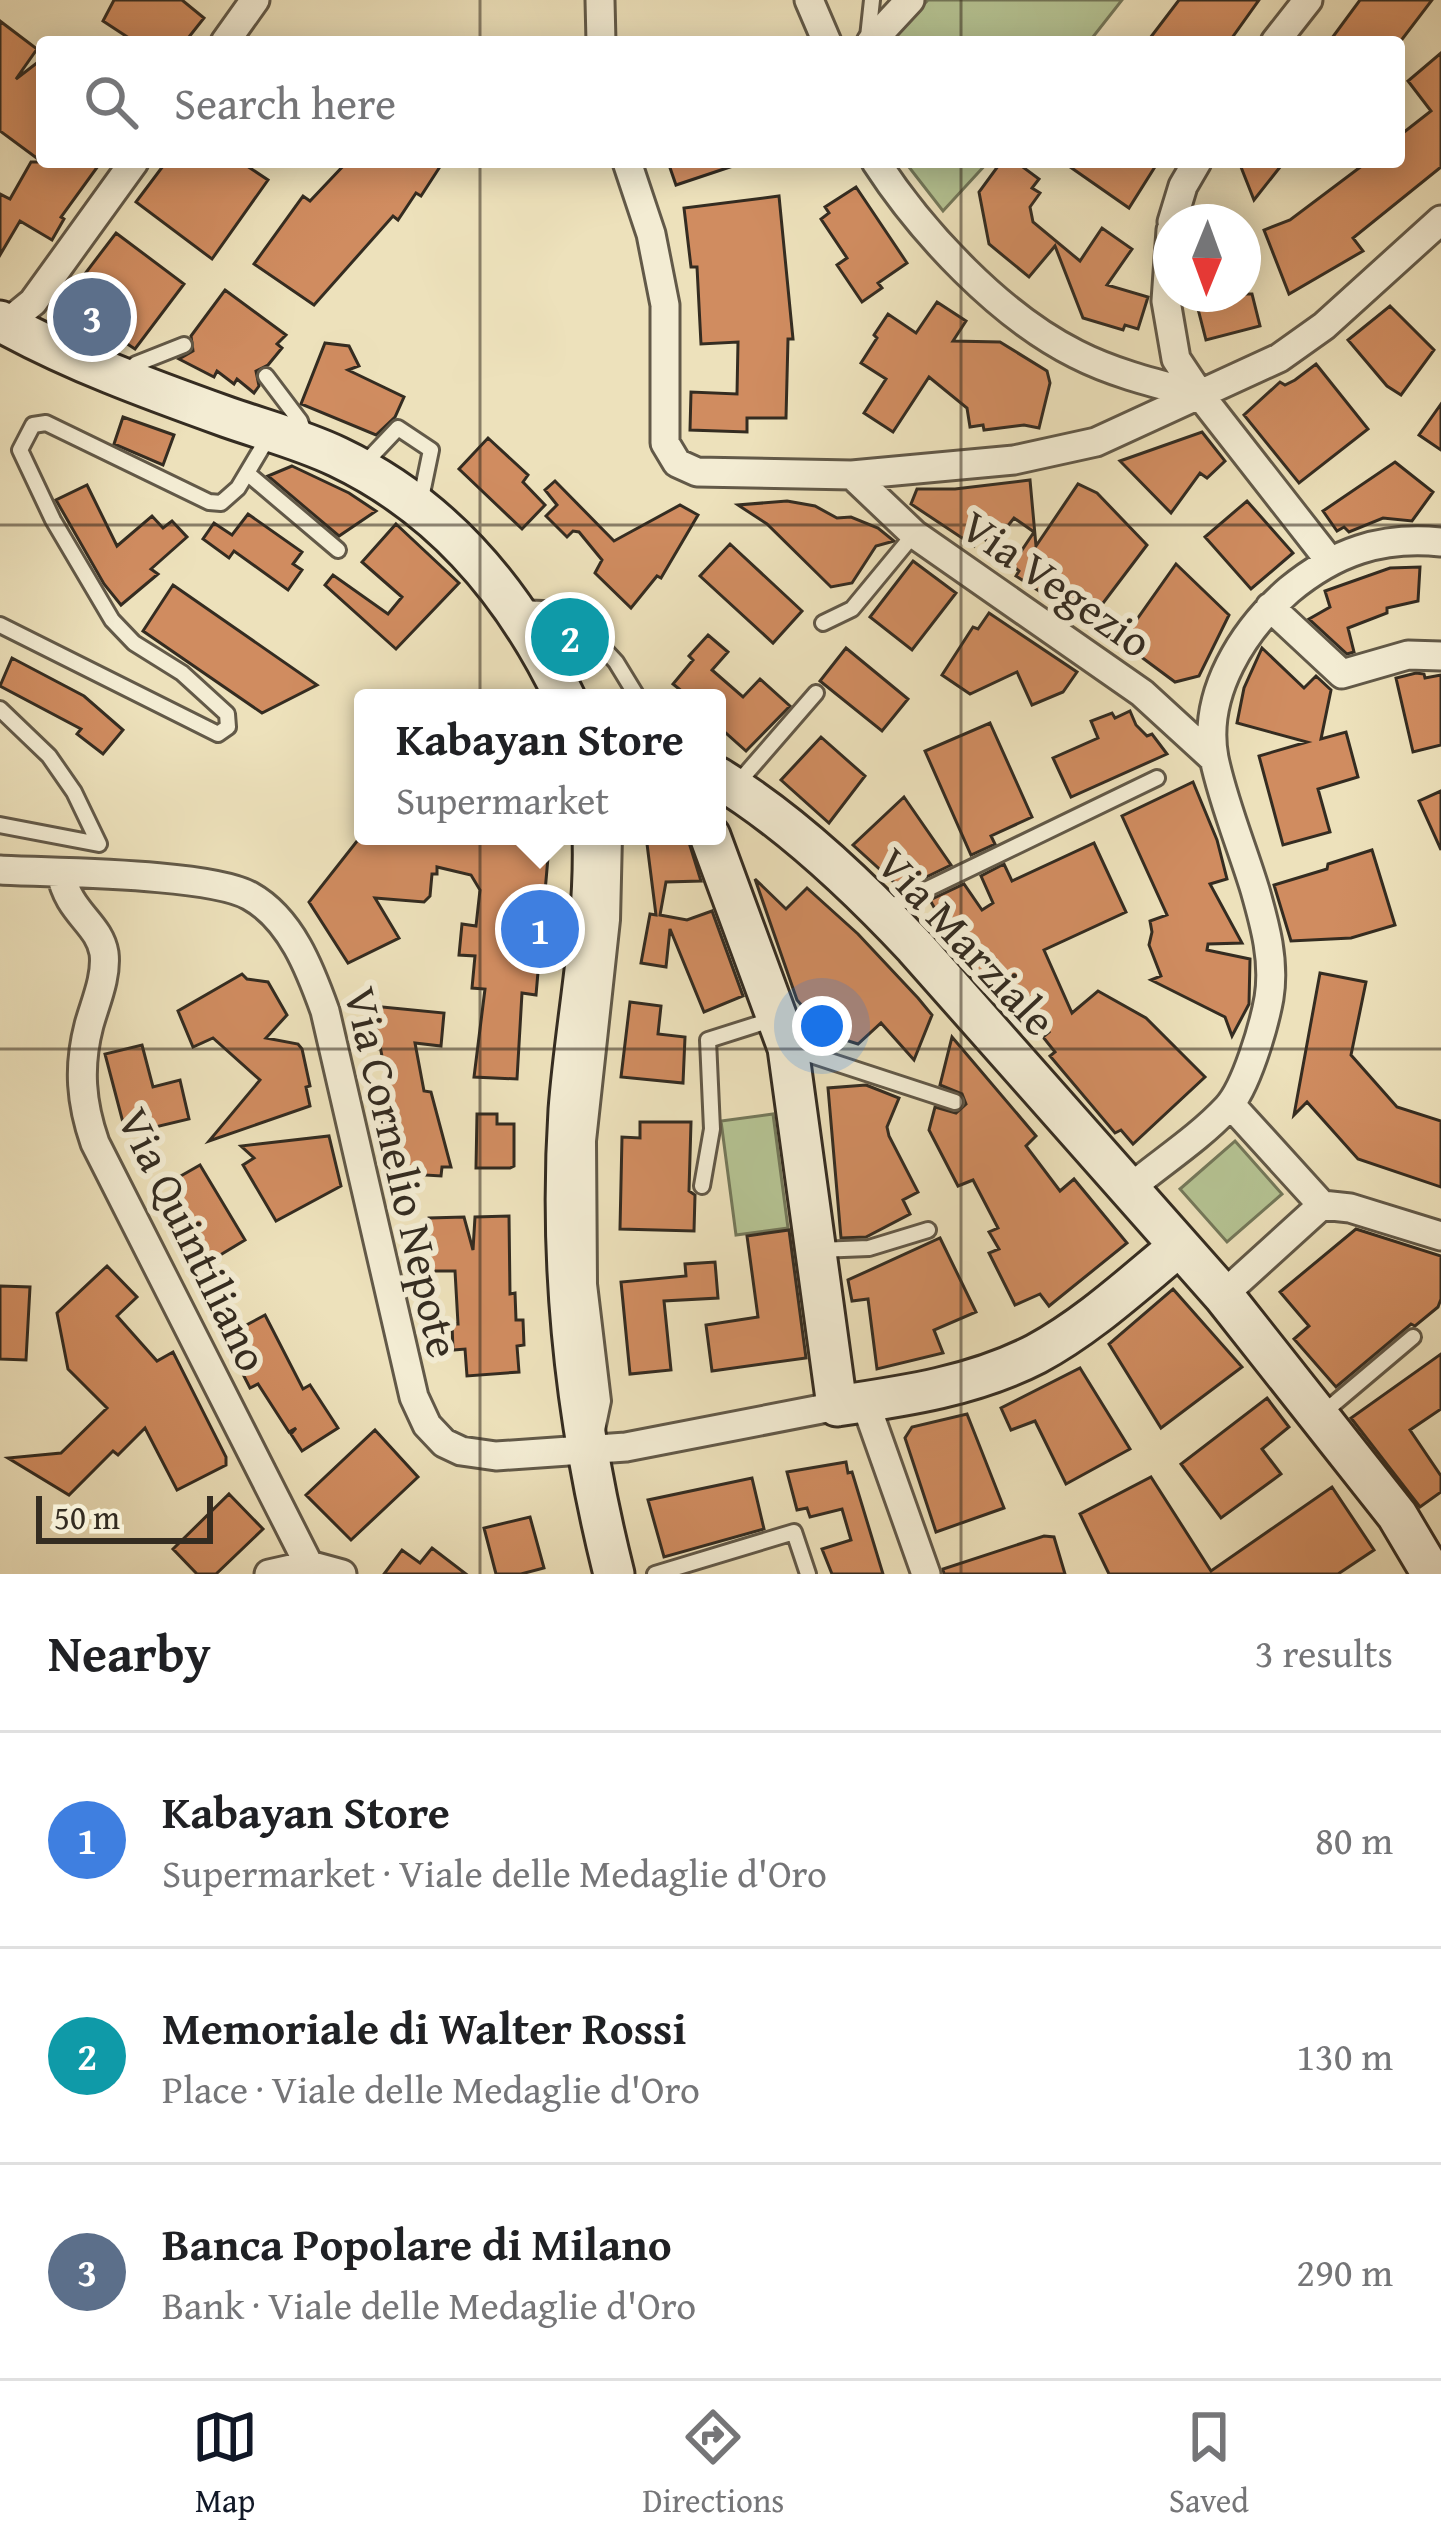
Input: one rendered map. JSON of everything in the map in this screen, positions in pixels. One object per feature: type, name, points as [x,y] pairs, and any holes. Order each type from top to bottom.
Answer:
[{"type":"street","points":[[228,36],[255,0]]},
{"type":"street","points":[[600,0],[601,36]]},
{"type":"street","points":[[809,0],[824,36]]},
{"type":"street","points":[[875,36],[910,0]]},
{"type":"street","points":[[1280,36],[1308,0]]},
{"type":"street","points":[[130,168],[33,302],[2,325],[122,379],[309,445],[360,468],[459,542],[514,608],[560,689]]},
{"type":"street","points":[[629,168],[651,234],[665,305],[665,443],[677,463],[697,472],[852,476],[1061,452],[1114,436],[1261,368],[1294,347],[1388,271],[1441,220]]},
{"type":"street","points":[[880,168],[950,253],[1030,325],[1105,367],[1200,395]]},
{"type":"street","points":[[1178,204],[1194,168]]},
{"type":"street","points":[[1168,312],[1176,359],[1329,560]]},
{"type":"street","name":"Via Vegezio","points":[[852,476],[914,534],[1142,693],[1214,759]]},
{"type":"street","points":[[1128,1190],[1231,1106],[1264,1022],[1271,963],[1263,917],[1214,759],[1214,723],[1229,665],[1270,607],[1329,560],[1389,542],[1441,542]]},
{"type":"street","points":[[1270,607],[1336,673],[1348,675],[1408,655],[1441,656]]},
{"type":"street","name":"Via Marziale","points":[[726,783],[881,911],[1223,1294],[1397,1515],[1432,1574]]},
{"type":"street","points":[[593,845],[566,1194],[569,1292],[588,1451],[614,1574]]},
{"type":"street","points":[[713,845],[782,1033],[818,1250],[851,1404],[926,1574]]},
{"type":"street","name":"Via Cornelio Nepote","points":[[0,870],[181,882],[238,891],[279,921],[307,963],[325,1011],[410,1384],[422,1417],[444,1443],[472,1454],[496,1456],[588,1451],[851,1404]]},
{"type":"street","name":"Via Quintiliano","points":[[61,873],[70,904],[97,935],[104,958],[82,1060],[85,1107],[95,1144],[309,1565]]},
{"type":"street","points":[[1231,1106],[1322,1205],[1376,1215],[1441,1236]]},
{"type":"street","points":[[1223,1294],[1322,1205]]},
{"type":"street","points":[[851,1404],[965,1382],[1034,1355],[1071,1332],[1178,1246]]},
{"type":"street","points":[[269,1574],[309,1565],[342,1574]]},
{"type":"lane","points":[[869,36],[872,0]]},
{"type":"lane","points":[[122,379],[136,364],[184,345]]},
{"type":"lane","points":[[266,376],[300,421],[309,445]]},
{"type":"lane","points":[[0,625],[218,734],[228,728],[227,714],[182,673],[134,643],[112,620],[53,520],[20,450],[33,424],[46,423],[209,502],[221,503],[238,488],[272,432]]},
{"type":"lane","points":[[360,468],[398,428],[431,450],[419,508]]},
{"type":"lane","points":[[247,473],[338,550]]},
{"type":"lane","points":[[824,623],[853,609],[914,534]]},
{"type":"lane","points":[[514,608],[568,610],[603,646],[632,689]]},
{"type":"lane","points":[[585,663],[603,646]]},
{"type":"lane","points":[[726,781],[816,693]]},
{"type":"lane","points":[[0,709],[49,756],[74,792],[99,844],[0,825]]},
{"type":"lane","points":[[881,911],[1157,778]]},
{"type":"lane","points":[[588,1451],[604,1401],[589,1284],[588,1141],[612,920],[614,845]]},
{"type":"lane","points":[[702,1186],[712,1129],[708,1040],[782,1033],[955,1102]]},
{"type":"lane","points":[[818,1250],[881,1245],[928,1230]]},
{"type":"lane","points":[[1320,1417],[1413,1337]]},
{"type":"lane","points":[[655,1574],[794,1532],[808,1574]]},
{"type":"green space","points":[[928,0],[1122,0],[1094,36],[895,36]]},
{"type":"green space","points":[[910,168],[982,168],[943,211]]},
{"type":"green space","points":[[773,1114],[788,1228],[736,1235],[721,1121]]},
{"type":"green space","points":[[1235,1141],[1282,1194],[1227,1242],[1180,1189]]},
{"type":"building","points":[[114,0],[182,0],[204,18],[190,36],[126,36],[103,21]]},
{"type":"building","points":[[1179,0],[1259,0],[1233,36],[1152,36]]},
{"type":"building","points":[[1360,0],[1432,0],[1405,36],[1333,36]]},
{"type":"building","points":[[0,21],[36,48],[16,79],[36,64],[36,158],[0,131]]},
{"type":"building","points":[[1441,53],[1441,167],[1353,238],[1363,251],[1289,294],[1264,230],[1290,220],[1359,168],[1405,168],[1405,131],[1431,111],[1408,81]]},
{"type":"building","points":[[31,162],[36,162],[36,168],[97,168],[61,217],[52,240],[20,221],[0,255],[0,194],[10,199]]},
{"type":"building","points":[[162,168],[250,168],[268,180],[212,259],[136,202]]},
{"type":"building","points":[[341,168],[439,168],[421,196],[416,193],[398,220],[393,216],[314,305],[254,264],[303,196],[310,201]]},
{"type":"building","points":[[670,168],[727,168],[676,185]]},
{"type":"building","points":[[997,168],[1024,168],[1039,179],[1032,188],[1040,193],[1030,207],[1033,222],[1080,261],[1102,228],[1132,249],[1107,285],[1148,297],[1138,329],[1125,325],[1123,330],[1083,318],[1055,246],[1029,277],[989,244],[979,192]]},
{"type":"building","points":[[1072,168],[1154,168],[1129,208]]},
{"type":"building","points":[[1241,168],[1279,168],[1254,200]]},
{"type":"building","points":[[856,187],[907,263],[878,283],[882,288],[862,302],[837,265],[847,258],[821,219],[829,213],[825,207]]},
{"type":"building","points":[[779,196],[793,339],[788,339],[786,418],[747,418],[747,432],[690,430],[691,392],[737,394],[738,342],[701,344],[697,267],[691,267],[684,208]]},
{"type":"building","points":[[116,233],[184,284],[135,349],[106,330],[101,336],[62,304]]},
{"type":"building","points":[[225,290],[286,335],[268,365],[256,371],[259,386],[254,393],[237,379],[234,384],[217,371],[214,377],[179,359],[193,351],[191,336]]},
{"type":"building","points":[[937,302],[966,321],[953,341],[1000,342],[1047,371],[1050,383],[1039,428],[970,427],[967,408],[929,377],[893,432],[864,413],[886,379],[861,363],[877,338],[874,335],[888,314],[916,333]]},
{"type":"building","points":[[1390,306],[1434,350],[1401,395],[1387,386],[1348,340]]},
{"type":"building","points":[[1199,312],[1256,312],[1260,326],[1206,340]]},
{"type":"building","points":[[325,343],[349,346],[359,366],[348,370],[404,397],[395,417],[376,435],[301,404]]},
{"type":"building","points":[[1316,364],[1368,429],[1299,483],[1244,415],[1280,382],[1285,385],[1295,380]]},
{"type":"building","points":[[1441,404],[1441,450],[1419,435]]},
{"type":"building","points":[[123,417],[174,435],[163,465],[114,444]]},
{"type":"building","points":[[1202,432],[1225,461],[1207,478],[1200,473],[1171,513],[1120,461]]},
{"type":"building","points":[[488,438],[528,475],[523,482],[545,505],[522,529],[459,469]]},
{"type":"building","points":[[1395,462],[1433,492],[1412,521],[1383,518],[1349,532],[1344,527],[1337,531],[1323,511]]},
{"type":"building","points":[[292,466],[376,511],[339,536],[268,476]]},
{"type":"building","points":[[1030,480],[1036,546],[1078,484],[1097,493],[1147,545],[1088,623],[1016,576],[1019,571],[1012,565],[1034,532],[1014,518],[992,546],[978,533],[974,546],[911,504],[917,489]]},
{"type":"building","points":[[555,481],[614,541],[680,505],[698,515],[661,578],[657,576],[631,608],[595,573],[602,560],[579,532],[567,537],[546,516],[557,505],[545,490]]},
{"type":"building","points":[[87,485],[117,546],[152,516],[163,528],[172,521],[187,537],[151,569],[158,574],[121,605],[56,500]]},
{"type":"building","points":[[787,501],[815,506],[837,518],[851,517],[894,541],[876,546],[852,583],[831,587],[767,524],[738,505]]},
{"type":"building","points":[[1247,501],[1293,553],[1251,589],[1205,537]]},
{"type":"building","points":[[248,514],[302,552],[293,564],[302,570],[288,590],[234,551],[229,558],[203,539],[214,523],[232,535]]},
{"type":"building","points":[[396,524],[459,583],[396,649],[325,585],[333,575],[388,614],[402,597],[362,562]]},
{"type":"building","points":[[730,544],[802,611],[773,643],[700,576]]},
{"type":"building","points":[[913,561],[956,593],[912,650],[870,617]]},
{"type":"building","points":[[1176,564],[1229,615],[1199,676],[1175,682],[1121,642]]},
{"type":"building","points":[[1420,567],[1418,601],[1387,608],[1387,613],[1348,628],[1354,652],[1347,654],[1309,619],[1330,607],[1325,591],[1390,568]]},
{"type":"building","points":[[173,585],[317,685],[262,713],[143,631]]},
{"type":"building","points":[[989,613],[1077,672],[1063,692],[1032,705],[1017,672],[970,694],[942,675],[973,627],[978,629]]},
{"type":"building","points":[[708,635],[728,652],[712,670],[743,697],[760,679],[790,706],[746,751],[726,733],[726,689],[679,689],[673,684],[693,660],[689,656]]},
{"type":"building","points":[[846,648],[908,699],[882,731],[820,681]]},
{"type":"building","points":[[1262,648],[1304,688],[1316,676],[1331,690],[1321,739],[1346,732],[1358,777],[1318,789],[1330,832],[1283,845],[1259,756],[1307,742],[1237,723],[1244,688]]},
{"type":"building","points":[[12,658],[84,696],[123,730],[103,754],[77,734],[81,729],[0,686]]},
{"type":"building","points":[[1416,673],[1425,678],[1441,675],[1441,745],[1413,752],[1396,678]]},
{"type":"building","points":[[1130,711],[1136,725],[1147,736],[1152,734],[1167,754],[1071,797],[1053,758],[1098,738],[1091,721]]},
{"type":"building","points":[[990,723],[1032,817],[991,836],[995,844],[971,855],[925,751]]},
{"type":"building","points":[[821,737],[865,776],[829,823],[781,780]]},
{"type":"building","points":[[1193,782],[1227,879],[1210,884],[1242,943],[1208,944],[1207,950],[1250,959],[1249,1004],[1232,1036],[1225,1017],[1151,980],[1161,976],[1149,945],[1150,921],[1167,915],[1122,816]]},
{"type":"building","points":[[1441,791],[1441,850],[1419,801]]},
{"type":"building","points":[[904,797],[951,865],[918,881],[916,877],[896,884],[853,845]]},
{"type":"building","points":[[1094,843],[1126,912],[1044,950],[1072,1013],[1098,991],[1146,1018],[1205,1077],[1133,1144],[1121,1130],[1115,1133],[1050,1056],[1055,1052],[1043,1037],[1049,1032],[1014,988],[1003,1001],[932,914],[935,909],[930,900],[964,884],[982,910],[993,903],[981,876],[1004,864],[1012,881]]},
{"type":"building","points":[[354,845],[549,846],[536,995],[522,993],[517,1079],[474,1077],[485,989],[472,988],[475,956],[459,955],[462,924],[476,926],[480,890],[471,875],[437,867],[424,902],[375,898],[399,938],[348,963],[309,902]]},
{"type":"building","points":[[647,845],[690,845],[701,881],[666,882],[660,915],[687,920],[712,911],[743,996],[704,1012],[670,929],[666,967],[641,963],[650,914],[656,915]]},
{"type":"building","points":[[1372,850],[1395,925],[1351,938],[1291,941],[1274,885]]},
{"type":"building","points":[[755,879],[786,909],[807,888],[918,998],[932,1015],[914,1060],[881,1023],[858,1044],[826,1034],[797,1000]]},
{"type":"building","points":[[1320,973],[1366,982],[1351,1055],[1397,1107],[1441,1121],[1441,1187],[1358,1159],[1307,1102],[1294,1115]]},
{"type":"building","points":[[242,974],[268,982],[287,1015],[266,1038],[298,1044],[302,1049],[310,1106],[209,1141],[260,1080],[213,1038],[193,1047],[178,1011]]},
{"type":"building","points":[[630,1002],[661,1006],[658,1034],[685,1037],[683,1083],[621,1077]]},
{"type":"building","points":[[372,1006],[444,1013],[441,1046],[415,1043],[424,1091],[431,1092],[451,1167],[442,1167],[441,1176],[393,1173],[377,1099],[390,1096]]},
{"type":"building","points":[[952,1037],[1036,1136],[1026,1146],[1060,1191],[1074,1179],[1127,1243],[1049,1306],[1040,1294],[1015,1305],[989,1253],[999,1249],[989,1232],[998,1228],[973,1180],[958,1186],[929,1130],[935,1107],[956,1113],[966,1104],[962,1094],[940,1085]]},
{"type":"building","points":[[142,1045],[153,1087],[180,1080],[189,1119],[126,1134],[105,1054]]},
{"type":"building","points":[[866,1085],[899,1098],[887,1127],[918,1192],[903,1200],[910,1214],[866,1237],[841,1238],[828,1088]]},
{"type":"building","points":[[477,1114],[497,1114],[497,1124],[514,1124],[514,1166],[476,1168]]},
{"type":"building","points":[[640,1122],[691,1122],[689,1191],[695,1195],[694,1231],[620,1229],[622,1137],[640,1138]]},
{"type":"building","points":[[329,1136],[341,1186],[276,1221],[243,1165],[254,1158],[241,1146]]},
{"type":"building","points":[[200,1165],[245,1240],[192,1272],[156,1202],[184,1185],[179,1177]]},
{"type":"building","points":[[509,1216],[510,1294],[515,1293],[516,1320],[523,1320],[524,1345],[517,1346],[519,1372],[467,1376],[465,1349],[453,1350],[452,1324],[458,1324],[455,1271],[430,1271],[429,1218],[464,1217],[473,1250],[475,1217]]},
{"type":"building","points":[[1356,1229],[1441,1256],[1441,1299],[1438,1307],[1336,1387],[1294,1339],[1309,1326],[1280,1292]]},
{"type":"building","points":[[789,1230],[806,1358],[712,1371],[706,1325],[758,1317],[747,1236]]},
{"type":"building","points":[[940,1238],[976,1312],[934,1330],[943,1353],[877,1369],[868,1299],[852,1301],[848,1280]]},
{"type":"building","points":[[715,1262],[718,1298],[664,1301],[671,1370],[630,1374],[621,1282],[686,1276],[685,1264]]},
{"type":"building","points":[[107,1266],[137,1297],[117,1316],[157,1361],[173,1352],[226,1457],[226,1465],[177,1490],[145,1428],[118,1455],[113,1451],[69,1495],[8,1458],[61,1453],[107,1408],[68,1369],[57,1313]]},
{"type":"building","points":[[0,1286],[30,1287],[26,1360],[0,1359]]},
{"type":"building","points":[[1173,1289],[1242,1367],[1161,1428],[1109,1344]]},
{"type":"building","points":[[265,1315],[303,1389],[310,1385],[338,1428],[302,1451],[291,1434],[296,1428],[289,1432],[258,1384],[250,1388],[224,1337]]},
{"type":"building","points":[[1441,1354],[1441,1409],[1410,1430],[1441,1476],[1441,1492],[1420,1507],[1351,1418]]},
{"type":"building","points":[[1080,1368],[1130,1449],[1066,1484],[1035,1421],[1011,1430],[1001,1408]]},
{"type":"building","points":[[1267,1398],[1289,1427],[1262,1449],[1281,1474],[1221,1518],[1181,1464]]},
{"type":"building","points":[[967,1414],[1004,1508],[936,1532],[905,1438],[912,1427]]},
{"type":"building","points":[[375,1430],[418,1477],[351,1540],[306,1495]]},
{"type":"building","points":[[846,1462],[883,1574],[832,1574],[822,1549],[851,1540],[842,1509],[810,1517],[807,1508],[797,1510],[787,1472]]},
{"type":"building","points":[[1151,1477],[1211,1571],[1332,1487],[1374,1550],[1338,1574],[1109,1574],[1080,1514]]},
{"type":"building","points":[[752,1478],[764,1529],[664,1557],[648,1500]]},
{"type":"building","points":[[229,1494],[263,1529],[216,1574],[197,1574],[173,1549]]},
{"type":"building","points":[[530,1517],[544,1568],[496,1574],[484,1528]]},
{"type":"building","points":[[1044,1536],[1054,1537],[1065,1574],[944,1574],[943,1569]]},
{"type":"building","points":[[432,1548],[466,1574],[384,1574],[402,1550],[420,1563]]},
{"type":"place","name":"Banca Popolare di Milano","points":[[92,317]]},
{"type":"place","name":"Memoriale di Walter Rossi","points":[[570,637]]},
{"type":"place","name":"Kabayan Store","points":[[540,929]]}]
